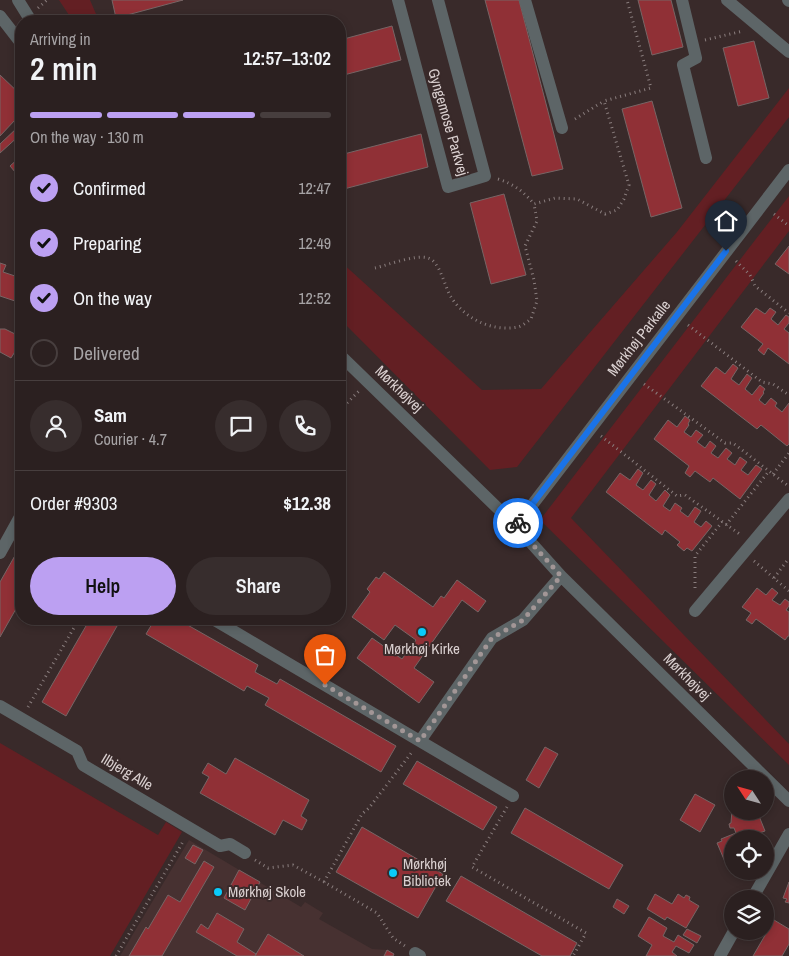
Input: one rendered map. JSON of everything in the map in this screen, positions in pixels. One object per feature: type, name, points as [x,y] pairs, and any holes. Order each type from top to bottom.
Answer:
[{"type":"street","points":[[18,0],[27,15]]},
{"type":"street","name":"Gyngemose Parkvej","points":[[398,0],[448,187],[486,176],[438,0]]},
{"type":"street","points":[[525,0],[561,124]]},
{"type":"street","points":[[682,0],[696,58],[684,65],[706,158]]},
{"type":"street","points":[[727,0],[789,52]]},
{"type":"street","points":[[0,16],[15,35]]},
{"type":"street","name":"Mørkhøj Parkalle","points":[[516,526],[789,170]]},
{"type":"street","name":"Mørkhøjvej","points":[[346,361],[516,526],[561,576],[789,801]]},
{"type":"street","points":[[695,611],[789,499]]},
{"type":"street","points":[[0,552],[15,526]]},
{"type":"street","points":[[420,741],[492,638],[523,620],[561,576]]},
{"type":"street","points":[[224,625],[513,796]]},
{"type":"street","name":"Ilbjerg Alle","points":[[0,706],[77,750],[83,765],[220,846],[230,844],[245,853]]},
{"type":"street","points":[[757,890],[789,834]]},
{"type":"street","points":[[720,956],[729,940]]},
{"type":"path","points":[[561,124],[578,118],[604,101],[651,88],[627,0]]},
{"type":"path","points":[[692,43],[760,28]]},
{"type":"path","points":[[534,204],[555,198],[577,199],[604,214],[617,210],[624,199],[629,185],[604,101]]},
{"type":"path","points":[[375,268],[414,258],[428,258],[435,262],[452,298],[461,309],[474,319],[486,326],[518,327],[531,320],[537,301],[525,246],[537,221],[534,204],[523,191],[508,182],[486,176]]},
{"type":"path","points":[[762,205],[789,226]]},
{"type":"path","points":[[726,251],[750,275],[755,286],[789,313]]},
{"type":"path","points":[[676,316],[762,382],[773,384],[789,395]]},
{"type":"path","points":[[632,375],[725,443],[733,443],[789,486]]},
{"type":"path","points":[[346,404],[368,382]]},
{"type":"path","points":[[590,428],[677,496],[685,495],[726,525],[774,578],[789,591]]},
{"type":"path","points":[[726,525],[789,453]]},
{"type":"path","points":[[695,611],[695,556],[722,522]]},
{"type":"path","points":[[774,578],[789,558]]},
{"type":"path","points":[[21,718],[75,625]]},
{"type":"path","points":[[324,882],[362,814],[370,808],[420,741]]},
{"type":"path","points":[[513,796],[472,867],[586,934],[573,956]]},
{"type":"path","points":[[116,956],[191,829]]},
{"type":"path","points":[[245,853],[268,868],[293,865],[377,913],[393,938],[418,955]]},
{"type":"shaded area","points":[[59,0],[90,0],[96,15],[69,15]]},
{"type":"shaded area","points":[[789,88],[789,117],[517,467],[490,470],[346,325],[346,266],[482,390],[541,389],[677,232]]},
{"type":"shaded area","points":[[789,196],[789,231],[571,518],[789,744],[789,765],[540,520]]},
{"type":"shaded area","points":[[0,743],[158,835],[166,822],[182,832],[110,956],[0,956]]},
{"type":"shaded area","name":"Mørkhøj Skole","points":[[189,840],[301,907],[305,902],[323,913],[319,919],[372,949],[387,950],[394,954],[393,956],[120,956]]},
{"type":"building","points":[[112,0],[183,0],[127,15],[115,15]]},
{"type":"building","points":[[485,0],[519,0],[563,169],[532,176]]},
{"type":"building","points":[[638,0],[671,0],[683,47],[652,55]]},
{"type":"building","points":[[392,26],[401,60],[346,74],[346,38]]},
{"type":"building","points":[[754,41],[769,98],[738,106],[723,48]]},
{"type":"building","points":[[0,75],[15,89],[15,120],[0,136]]},
{"type":"building","points":[[652,101],[682,208],[651,217],[622,109]]},
{"type":"building","points":[[15,130],[15,139],[0,153],[0,144]]},
{"type":"building","points":[[421,134],[428,167],[346,188],[346,153]]},
{"type":"building","points":[[15,161],[15,172],[10,166]]},
{"type":"building","points":[[504,194],[526,275],[491,284],[470,203]]},
{"type":"building","points":[[789,246],[789,274],[775,264]]},
{"type":"building","points":[[0,263],[6,265],[3,272],[15,276],[15,301],[0,296]]},
{"type":"building","points":[[756,308],[765,314],[770,308],[776,312],[771,319],[778,325],[786,315],[789,317],[789,323],[784,329],[789,333],[789,364],[768,348],[764,355],[758,350],[763,344],[741,327]]},
{"type":"building","points":[[0,329],[5,329],[15,334],[15,352],[11,358],[0,352]]},
{"type":"building","points":[[733,364],[738,368],[731,379],[739,385],[747,374],[752,378],[745,389],[752,395],[760,385],[765,389],[759,400],[765,405],[771,398],[777,403],[775,406],[782,412],[789,403],[789,444],[787,446],[761,425],[757,429],[701,386],[716,367],[725,374]]},
{"type":"building","points":[[685,416],[690,420],[684,432],[691,437],[696,430],[703,435],[697,442],[705,448],[710,441],[716,446],[711,453],[718,458],[726,448],[732,453],[727,459],[735,465],[740,457],[747,462],[741,470],[748,475],[756,465],[762,469],[740,499],[713,478],[710,482],[695,471],[690,477],[685,473],[689,466],[654,439],[668,420],[677,427]]},
{"type":"building","points":[[638,469],[643,473],[636,485],[643,490],[651,480],[656,484],[649,495],[656,501],[665,490],[670,495],[663,506],[670,511],[675,503],[682,508],[680,511],[688,517],[695,507],[701,511],[694,522],[701,527],[706,521],[712,526],[692,551],[687,548],[684,551],[677,545],[680,542],[665,530],[662,535],[606,492],[620,473],[630,480]]},
{"type":"building","points":[[15,556],[15,611],[0,637],[0,582]]},
{"type":"building","name":"Mørkhøj Kirke","points":[[384,572],[433,607],[441,596],[444,598],[457,580],[486,601],[478,612],[462,600],[414,668],[434,682],[419,703],[357,658],[372,638],[402,659],[416,640],[395,625],[384,640],[352,617],[370,592],[367,589],[376,577],[379,579]]},
{"type":"building","points":[[757,588],[766,595],[772,588],[778,593],[772,600],[780,605],[785,599],[789,602],[786,610],[789,612],[789,636],[785,640],[756,619],[752,624],[746,620],[751,613],[742,607]]},
{"type":"building","points":[[87,625],[118,625],[66,716],[42,702]]},
{"type":"building","points":[[151,625],[188,625],[258,665],[255,672],[277,684],[280,679],[396,746],[381,772],[265,705],[269,698],[247,686],[244,691],[146,634]]},
{"type":"building","points":[[545,747],[558,754],[539,788],[526,780]]},
{"type":"building","points":[[235,758],[309,800],[301,816],[307,820],[302,830],[283,820],[275,835],[200,793],[209,777],[202,773],[208,763],[226,774]]},
{"type":"building","points":[[417,761],[497,807],[483,830],[403,784]]},
{"type":"building","points":[[695,794],[715,805],[700,832],[680,820]]},
{"type":"building","points":[[525,808],[623,865],[609,889],[511,833]]},
{"type":"building","points":[[731,820],[761,820],[765,830],[735,830],[734,828],[730,828],[729,824]]},
{"type":"building","points":[[362,827],[443,874],[418,918],[336,872]]},
{"type":"building","points":[[724,838],[724,859],[717,843],[722,841],[721,839]]},
{"type":"building","points":[[193,845],[203,850],[195,864],[185,858]]},
{"type":"building","points":[[204,861],[214,867],[162,956],[129,956],[168,895],[180,902]]},
{"type":"building","points":[[239,870],[260,882],[245,910],[224,898]]},
{"type":"building","points":[[461,876],[577,943],[570,956],[542,956],[446,901]]},
{"type":"building","points":[[789,882],[789,903],[785,902],[787,899],[783,898]]},
{"type":"building","points":[[655,894],[672,904],[678,894],[684,898],[686,895],[690,897],[689,900],[699,906],[686,928],[667,917],[665,920],[647,909]]},
{"type":"building","points":[[617,899],[629,906],[624,914],[613,907]]},
{"type":"building","points":[[217,913],[244,929],[237,942],[256,954],[255,956],[237,956],[196,932],[201,924],[208,929]]},
{"type":"building","points":[[649,917],[667,928],[663,936],[674,942],[678,935],[694,945],[689,953],[676,946],[672,952],[677,956],[646,956],[652,945],[638,936]]},
{"type":"building","points":[[774,920],[789,929],[789,944],[782,956],[753,956],[762,940],[774,940]]},
{"type":"building","points":[[687,929],[701,936],[697,943],[683,935]]},
{"type":"building","points":[[268,934],[304,956],[255,956]]},
{"type":"building","points":[[387,950],[394,954],[393,956],[384,956]]},
{"type":"way so far","points":[[325,685],[420,741],[492,638],[523,620],[561,576],[516,526],[518,523]]},
{"type":"place","name":"Mørkhøj Kirke","points":[[422,632]]},
{"type":"place","name":"Mørkhøj Bibliotek","points":[[393,873]]},
{"type":"place","name":"Mørkhøj Skole","points":[[218,892]]},
{"type":"route","points":[[518,523],[726,251]]}]
